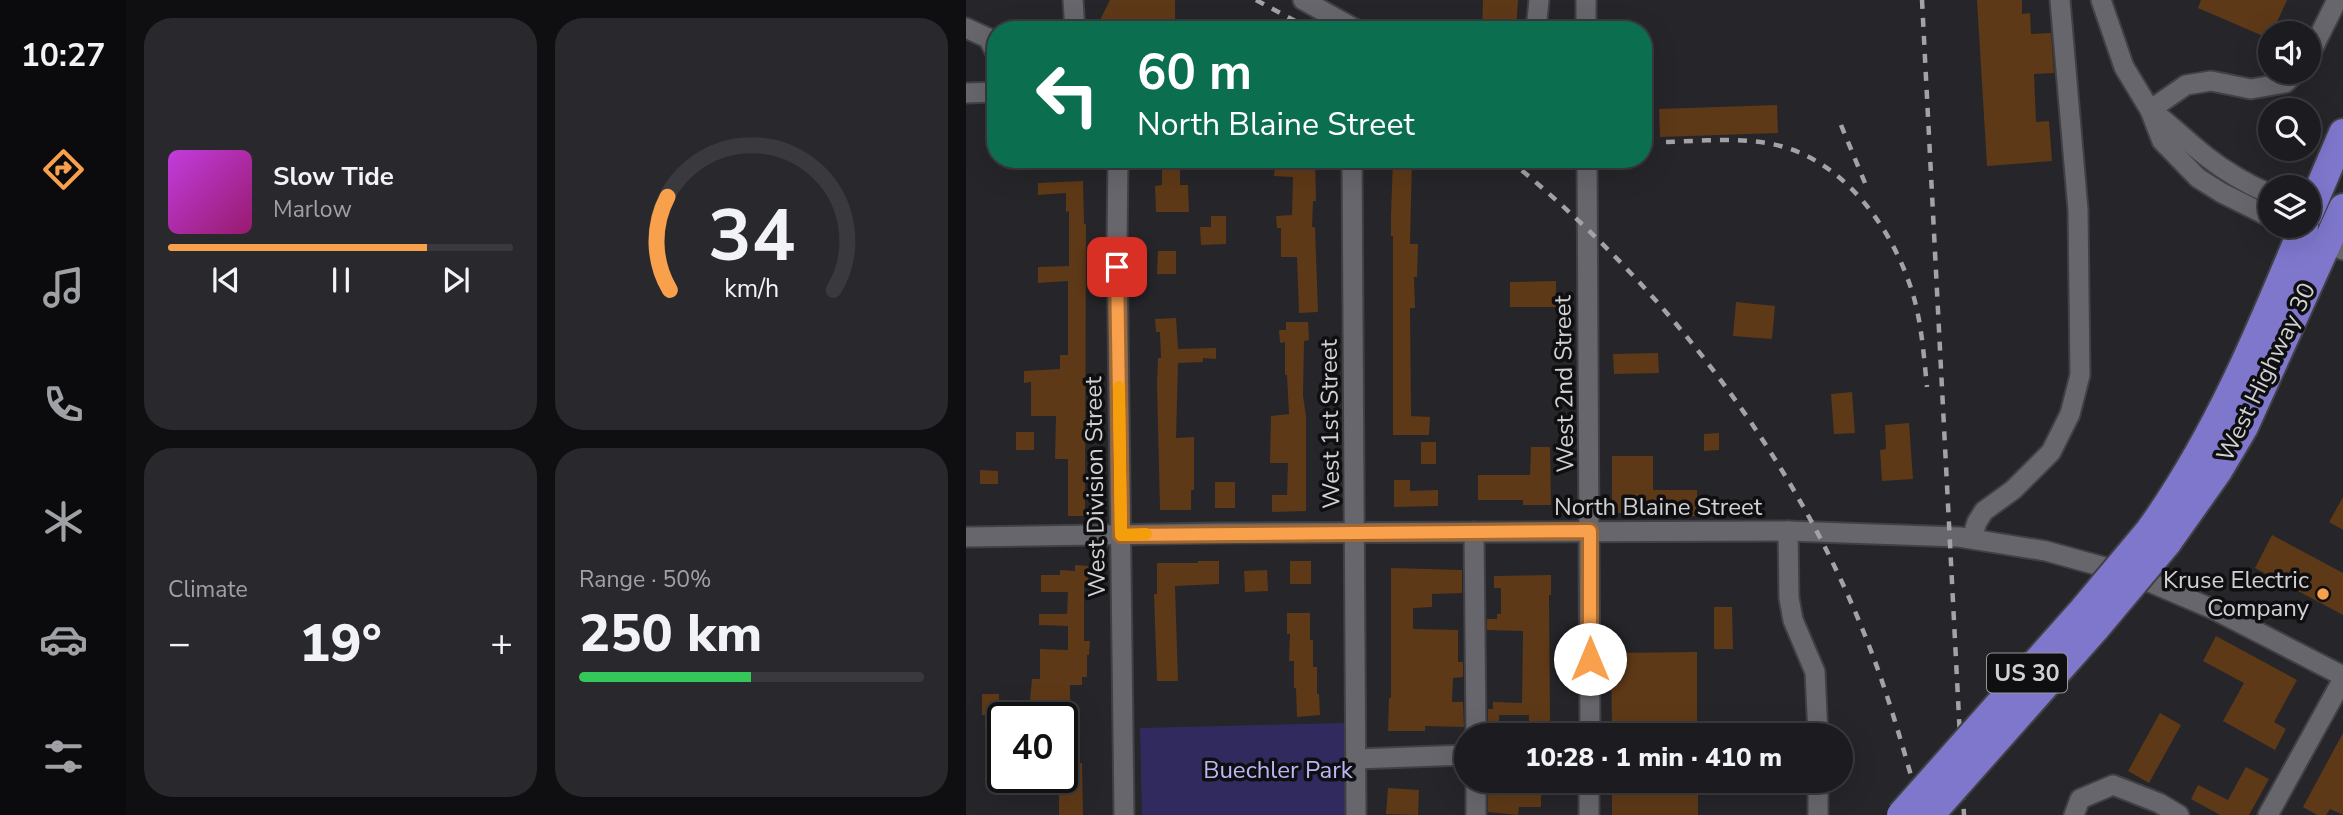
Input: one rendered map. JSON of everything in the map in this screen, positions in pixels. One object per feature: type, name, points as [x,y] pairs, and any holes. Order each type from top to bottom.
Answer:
[{"type":"highway","name":"West Highway 30","points":[[2321,181],[2343,134]]},
{"type":"highway","name":"West Highway 30","points":[[1901,815],[2083,610],[2158,536],[2218,471],[2244,427],[2339,230]]},
{"type":"highway","name":"West Highway 30","points":[[1930,815],[2077,648],[2158,536],[2185,479],[2218,422],[2295,238]]},
{"type":"street","points":[[1073,0],[1074,21]]},
{"type":"street","points":[[1303,0],[1341,21]]},
{"type":"street","points":[[1537,21],[1539,0]]},
{"type":"street","points":[[1586,0],[1586,21]]},
{"type":"street","points":[[1966,538],[1984,511],[2013,490],[2050,452],[2070,414],[2080,375],[2078,210],[2060,0]]},
{"type":"street","points":[[2101,0],[2124,67],[2150,110],[2158,134],[2187,168],[2222,193],[2258,211]]},
{"type":"street","points":[[2321,32],[2337,0]]},
{"type":"street","points":[[966,28],[987,38]]},
{"type":"street","points":[[2150,110],[2186,85],[2211,81],[2251,89],[2279,84]]},
{"type":"street","points":[[966,93],[987,91]]},
{"type":"street","points":[[2150,110],[2169,122],[2221,168],[2258,189]]},
{"type":"street","name":"West Division Street","points":[[1118,168],[1124,815]]},
{"type":"street","name":"West 1st Street","points":[[1352,168],[1356,815]]},
{"type":"street","name":"West 2nd Street","points":[[1587,168],[1590,723]]},
{"type":"street","points":[[2321,225],[2339,230]]},
{"type":"street","points":[[1788,531],[1789,598],[1793,620],[1815,671],[1818,723]]},
{"type":"street","name":"North Blaine Street","points":[[966,537],[1788,531],[1966,538],[2029,547],[2158,584],[2215,610],[2343,677]]},
{"type":"street","points":[[1474,532],[1476,723]]},
{"type":"street","points":[[2268,815],[2343,677]]},
{"type":"street","points":[[1355,759],[1454,755]]},
{"type":"street","points":[[2074,815],[2080,799],[2113,785],[2159,803],[2179,815]]},
{"type":"street","points":[[1476,793],[1476,815]]},
{"type":"street","points":[[1589,815],[1590,793]]},
{"type":"street","points":[[1818,793],[1818,815]]},
{"type":"green space","name":"Buechler Park","points":[[1344,723],[1346,815],[1142,815],[1140,728]]},
{"type":"building","points":[[1110,0],[1175,0],[1175,21],[1100,21]]},
{"type":"building","points":[[1483,0],[1518,0],[1517,21],[1482,21]]},
{"type":"building","points":[[1977,0],[2022,0],[2022,14],[2030,13],[2031,34],[2051,33],[2054,73],[2034,74],[2036,122],[2049,121],[2052,161],[1987,166]]},
{"type":"building","points":[[2201,0],[2287,0],[2277,21],[2258,21],[2258,34],[2198,8]]},
{"type":"building","points":[[1777,105],[1778,133],[1660,137],[1659,109]]},
{"type":"building","points":[[1162,168],[1180,168],[1180,185],[1188,185],[1189,212],[1156,212],[1155,186],[1162,185]]},
{"type":"building","points":[[1275,168],[1315,168],[1316,201],[1313,201],[1312,227],[1315,227],[1318,312],[1299,313],[1297,257],[1281,257],[1281,228],[1277,228],[1276,216],[1292,215],[1293,177],[1274,176]]},
{"type":"building","points":[[1393,168],[1412,168],[1410,244],[1418,244],[1417,277],[1414,277],[1415,308],[1410,308],[1411,416],[1430,417],[1429,435],[1393,435]]},
{"type":"building","points":[[1083,181],[1086,224],[1085,516],[1068,516],[1068,459],[1055,459],[1056,416],[1031,416],[1031,382],[1024,383],[1024,371],[1060,369],[1060,355],[1068,355],[1068,281],[1038,283],[1038,267],[1069,266],[1069,211],[1066,212],[1066,193],[1038,195],[1038,183]]},
{"type":"building","points":[[1211,216],[1226,216],[1226,244],[1201,245],[1200,227],[1211,227]]},
{"type":"building","points":[[1158,251],[1176,251],[1176,274],[1157,274]]},
{"type":"building","points":[[1556,281],[1556,307],[1510,307],[1510,282]]},
{"type":"building","points":[[1736,302],[1775,306],[1772,339],[1733,336]]},
{"type":"building","points":[[1176,318],[1178,349],[1216,348],[1216,359],[1203,358],[1203,362],[1178,363],[1176,438],[1194,437],[1194,490],[1191,490],[1191,510],[1160,510],[1157,384],[1158,358],[1161,358],[1160,332],[1156,332],[1155,319]]},
{"type":"building","points":[[1286,322],[1308,322],[1309,340],[1304,341],[1303,396],[1306,416],[1306,511],[1272,512],[1272,495],[1287,495],[1288,463],[1270,463],[1271,416],[1289,414],[1285,342],[1280,343],[1279,330],[1286,330]]},
{"type":"building","points":[[1658,353],[1659,373],[1614,374],[1613,354]]},
{"type":"building","points":[[1852,392],[1855,433],[1834,434],[1831,394]]},
{"type":"building","points":[[1909,423],[1913,479],[1882,481],[1880,450],[1886,449],[1885,425]]},
{"type":"building","points":[[1016,432],[1034,432],[1034,450],[1016,450]]},
{"type":"building","points":[[1719,433],[1719,450],[1704,451],[1704,434]]},
{"type":"building","points":[[1421,442],[1436,442],[1436,464],[1421,464]]},
{"type":"building","points":[[1531,447],[1550,447],[1551,505],[1523,505],[1523,500],[1478,500],[1478,475],[1530,475]]},
{"type":"building","points":[[1612,456],[1653,456],[1653,490],[1697,490],[1697,516],[1612,513]]},
{"type":"building","points":[[980,470],[998,471],[998,484],[980,484]]},
{"type":"building","points":[[1394,480],[1410,480],[1410,491],[1438,490],[1438,506],[1394,507]]},
{"type":"building","points":[[1215,482],[1235,482],[1235,508],[1215,508]]},
{"type":"building","points":[[2343,497],[2343,530],[2329,522]]},
{"type":"building","name":"Kruse Electric Company","points":[[2272,535],[2343,573],[2343,615],[2255,568]]},
{"type":"building","points":[[1219,561],[1219,584],[1175,586],[1178,681],[1157,681],[1154,594],[1157,594],[1157,563]]},
{"type":"building","points":[[1290,561],[1311,561],[1311,584],[1290,584]]},
{"type":"building","points":[[1075,565],[1088,566],[1088,585],[1084,585],[1084,641],[1090,641],[1087,677],[1082,677],[1082,685],[1070,685],[1070,702],[1030,702],[1032,679],[1040,679],[1040,649],[1068,650],[1068,626],[1039,625],[1039,614],[1067,614],[1068,592],[1041,592],[1041,575],[1060,575],[1060,570],[1075,571]]},
{"type":"building","points":[[1391,568],[1462,570],[1462,593],[1432,594],[1432,607],[1413,608],[1413,629],[1458,630],[1458,662],[1463,662],[1463,677],[1453,678],[1452,702],[1463,702],[1464,723],[1454,723],[1454,727],[1425,726],[1425,731],[1388,731],[1391,698]]},
{"type":"building","points":[[1267,570],[1268,591],[1245,592],[1244,571]]},
{"type":"building","points":[[1551,575],[1550,722],[1529,721],[1529,715],[1499,715],[1499,722],[1488,722],[1488,709],[1493,709],[1493,702],[1522,703],[1523,631],[1487,630],[1487,619],[1497,619],[1497,614],[1501,614],[1501,588],[1494,588],[1494,576]]},
{"type":"building","points":[[1714,607],[1732,607],[1733,649],[1714,649]]},
{"type":"building","points":[[1287,613],[1310,613],[1310,640],[1313,640],[1313,667],[1317,667],[1320,715],[1297,717],[1294,661],[1289,661],[1290,634],[1287,634]]},
{"type":"building","points":[[2216,636],[2297,680],[2274,722],[2286,729],[2275,750],[2223,721],[2244,683],[2203,661]]},
{"type":"building","points":[[1697,652],[1697,723],[1612,723],[1611,653]]},
{"type":"building","points":[[982,694],[999,694],[999,702],[987,702],[987,715],[982,715]]},
{"type":"building","points":[[2160,713],[2181,725],[2149,783],[2128,771]]},
{"type":"building","points":[[2343,733],[2343,815],[2330,809],[2326,815],[2317,815],[2303,807]]},
{"type":"building","points":[[1078,763],[1082,763],[1083,815],[1059,815],[1059,793],[1078,793]]},
{"type":"building","points":[[2246,767],[2269,779],[2249,815],[2220,815],[2191,799],[2198,785],[2228,800]]},
{"type":"building","points":[[1388,788],[1419,790],[1418,815],[1386,814]]},
{"type":"building","points":[[1488,793],[1541,793],[1541,807],[1519,807],[1518,815],[1488,812]]},
{"type":"building","points":[[1612,793],[1698,793],[1698,815],[1612,815]]},
{"type":"railway","points":[[1256,0],[1295,21]]},
{"type":"railway","points":[[1922,0],[1964,815]]},
{"type":"railway","points":[[1841,125],[1865,183]]},
{"type":"railway","points":[[1666,142],[1733,140],[1772,144],[1798,152],[1844,181],[1880,224],[1905,273],[1919,320],[1927,387]]},
{"type":"railway","points":[[1518,168],[1618,260],[1669,315],[1716,374],[1799,499],[1834,565],[1873,655],[1922,815]]},
{"type":"slow traffic","points":[[1119,387],[1121,535],[1146,534]]},
{"type":"place","name":"Kruse Electric Company","points":[[2323,594]]},
{"type":"route","points":[[1117,267],[1121,535],[1590,531],[1590,659]]}]
